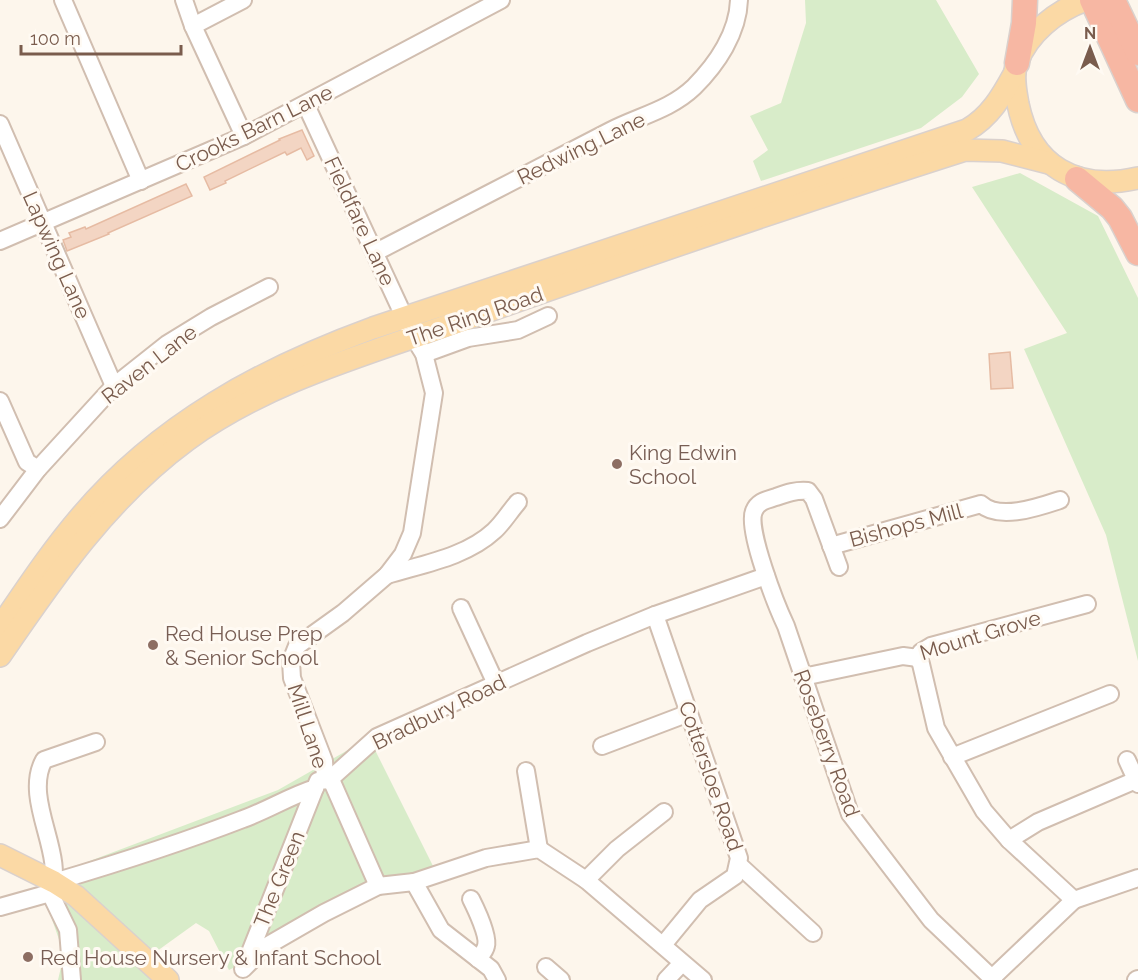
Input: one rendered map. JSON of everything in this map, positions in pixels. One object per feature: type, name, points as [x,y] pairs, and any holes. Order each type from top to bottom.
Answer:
[{"type":"highway","points":[[1016,69],[1024,23],[1025,0]]},
{"type":"highway","points":[[1092,0],[1138,100]]},
{"type":"highway","points":[[1113,0],[1138,53]]},
{"type":"highway","points":[[1077,179],[1113,208],[1138,254]]},
{"type":"main road","name":"The Ring Road","points":[[0,627],[40,569],[81,516],[110,485],[163,438],[195,414],[252,379],[330,344],[405,317],[967,130],[992,110],[1045,23],[1062,11],[1086,0]]},
{"type":"main road","points":[[1016,69],[1022,120],[1030,140],[1049,163],[1077,179],[1101,183],[1132,179]]},
{"type":"main road","name":"The Ring Road","points":[[0,656],[68,558],[98,521],[146,473],[187,440],[241,405],[296,379],[419,346],[535,294],[964,150],[1002,151],[1049,163]]},
{"type":"main road","points":[[0,855],[52,888],[76,896],[168,980]]},
{"type":"street","points":[[63,0],[141,181]]},
{"type":"street","points":[[184,0],[193,26],[244,136]]},
{"type":"street","points":[[193,26],[243,0]]},
{"type":"street","name":"Crooks Barn Lane","points":[[0,241],[244,136],[501,0]]},
{"type":"street","name":"Redwing Lane","points":[[375,252],[614,129],[669,107],[694,87],[717,60],[731,36],[739,0]]},
{"type":"street","name":"Fieldfare Lane","points":[[306,105],[419,346],[434,393],[412,533],[403,554],[387,575]]},
{"type":"street","name":"Lapwing Lane","points":[[0,124],[114,386]]},
{"type":"street","name":"Raven Lane","points":[[0,519],[38,469],[114,386],[167,344],[211,317],[269,288]]},
{"type":"street","points":[[419,346],[519,330],[548,316]]},
{"type":"street","points":[[0,400],[27,462],[38,469]]},
{"type":"street","name":"Bishops Mill","points":[[797,490],[808,491],[814,499],[839,567]]},
{"type":"street","name":"Roseberry Road","points":[[797,490],[760,502],[753,512],[753,524],[766,576],[786,626],[843,800],[850,814],[931,920],[993,979]]},
{"type":"street","name":"Bishops Mill","points":[[831,546],[981,504],[987,510],[1008,512],[1033,509],[1060,500]]},
{"type":"street","points":[[387,575],[462,552],[477,544],[495,530],[518,502]]},
{"type":"street","name":"Mill Lane","points":[[378,886],[333,784],[323,782],[324,761],[292,678],[291,661],[297,646],[343,613],[387,575]]},
{"type":"street","name":"Bradbury Road","points":[[0,907],[245,818],[323,782],[377,737],[654,615],[766,576]]},
{"type":"street","name":"Mount Grove","points":[[803,677],[903,656],[918,658],[921,652],[931,646],[1087,604]]},
{"type":"street","points":[[461,608],[496,684]]},
{"type":"street","name":"Cottersloe Road","points":[[654,615],[739,858],[735,876],[700,900],[663,945]]},
{"type":"street","points":[[918,658],[936,728],[984,810],[1009,840],[1074,900]]},
{"type":"street","points":[[952,757],[1110,694]]},
{"type":"street","points":[[602,747],[690,713]]},
{"type":"street","points":[[72,980],[68,930],[52,888],[53,866],[40,803],[38,780],[40,767],[44,760],[96,742]]},
{"type":"street","points":[[1009,840],[1038,822],[1137,782],[1127,760]]},
{"type":"street","points":[[526,771],[539,849]]},
{"type":"street","name":"The Green","points":[[242,975],[323,782]]},
{"type":"street","points":[[586,880],[617,849],[664,812]]},
{"type":"street","points":[[242,975],[265,946],[378,886],[414,882],[486,858],[539,849],[586,880],[703,980]]},
{"type":"street","points":[[739,865],[813,933]]},
{"type":"street","points":[[993,979],[1074,900],[1138,878]]},
{"type":"street","points":[[414,882],[441,930],[490,969],[497,980]]},
{"type":"street","points":[[471,899],[487,940],[486,948],[478,959]]},
{"type":"street","points":[[666,980],[682,963]]},
{"type":"street","points":[[546,967],[561,980]]},
{"type":"green space","points":[[805,0],[936,0],[979,74],[962,97],[921,128],[761,181],[753,161],[768,150],[750,116],[781,103],[806,23]]},
{"type":"green space","points":[[1020,173],[1098,216],[1138,298],[1138,661],[1106,535],[1024,349],[1067,333],[972,187]]},
{"type":"green space","points":[[369,738],[434,868],[229,970],[209,931],[196,923],[139,964],[155,980],[58,980],[64,954],[46,902],[66,870],[278,790]]},
{"type":"building","points":[[302,130],[314,156],[307,160],[301,148],[287,155],[285,152],[210,190],[204,177],[279,139]]},
{"type":"building","points":[[186,184],[192,196],[67,251],[63,240],[71,237],[69,233],[85,227],[86,229]]},
{"type":"building","points":[[1010,352],[1013,388],[991,389],[989,354]]},
{"type":"place","name":"King Edwin School","points":[[617,464]]},
{"type":"place","name":"Red House Prep & Senior School","points":[[153,645]]},
{"type":"place","name":"Red House Nursery & Infant School","points":[[28,957]]}]
